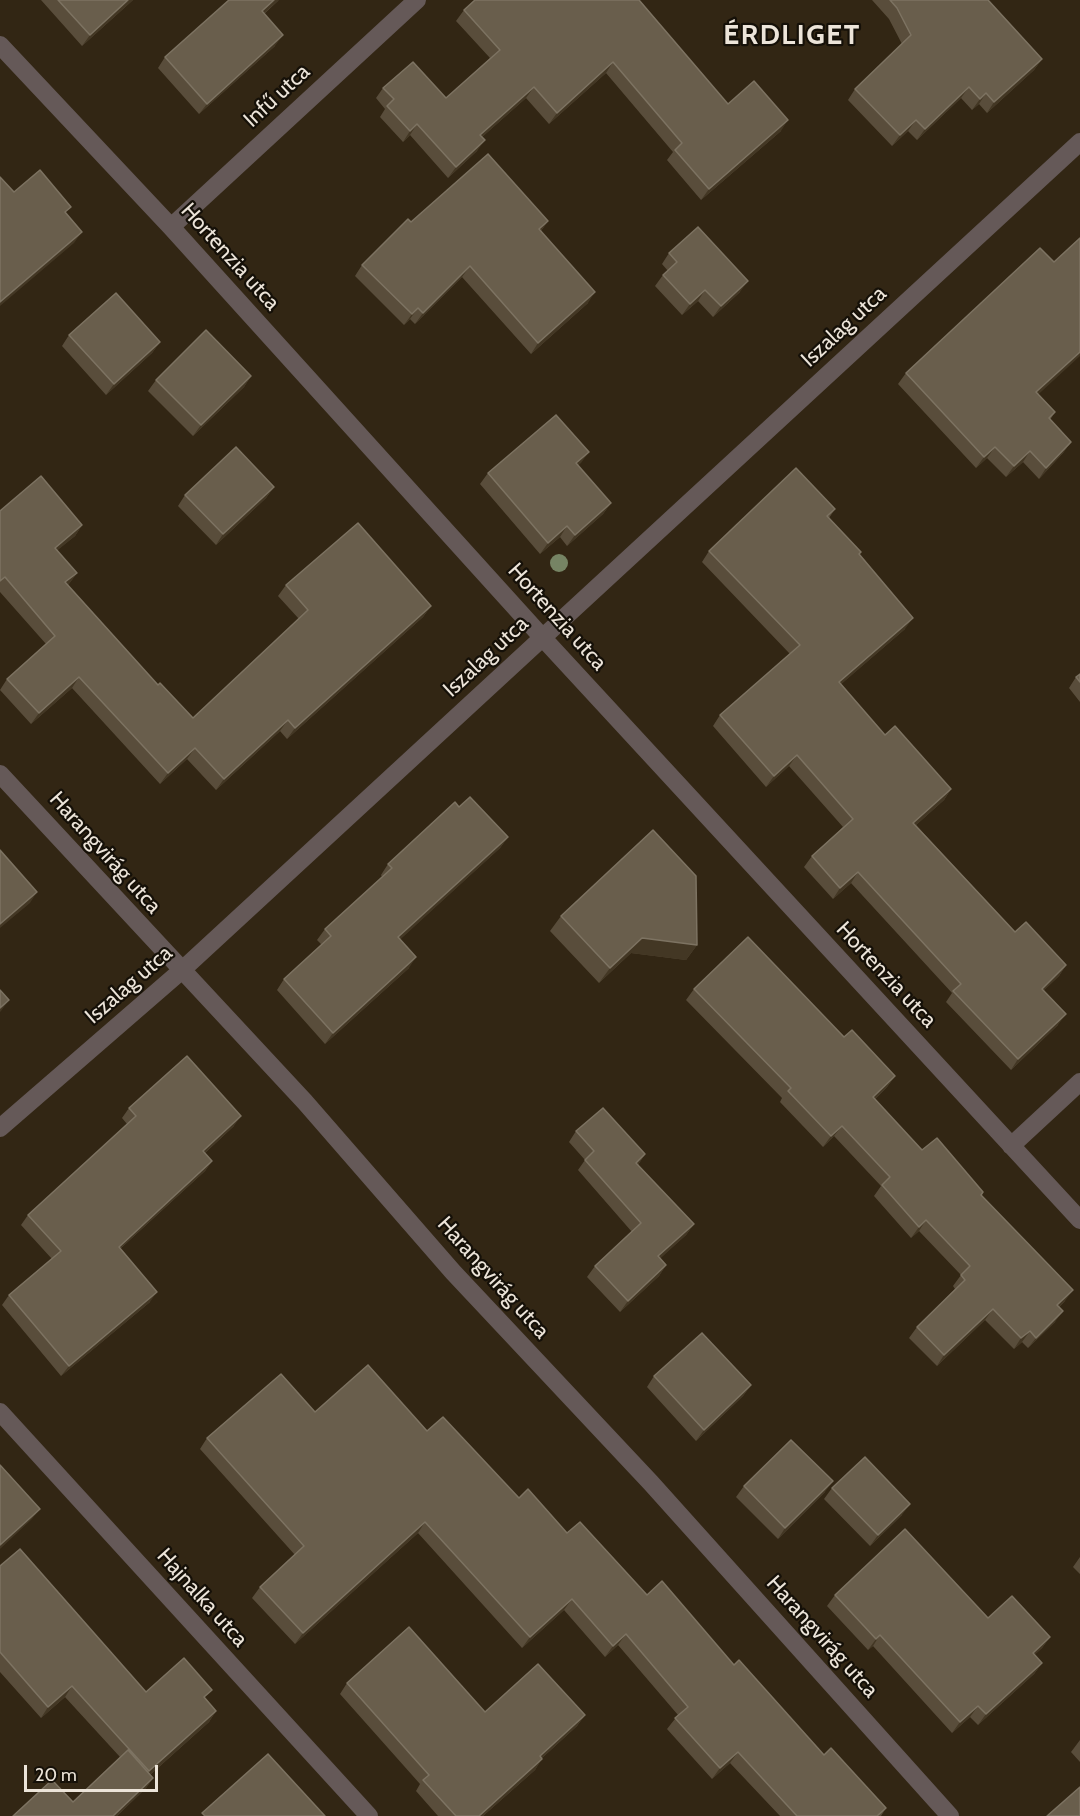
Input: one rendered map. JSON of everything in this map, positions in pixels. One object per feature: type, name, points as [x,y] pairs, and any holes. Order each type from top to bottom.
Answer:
[{"type":"street","name":"Infű utca","points":[[171,227],[417,0]]},
{"type":"street","name":"Hortenzia utca","points":[[0,45],[171,227],[542,638],[1080,1220]]},
{"type":"street","name":"Iszalag utca","points":[[0,1128],[181,971],[1080,142]]},
{"type":"street","name":"Harangvirág utca","points":[[0,774],[305,1102],[453,1272],[651,1483],[950,1816]]},
{"type":"street","points":[[1011,1146],[1080,1082]]},
{"type":"street","name":"Hajnalka utca","points":[[0,1412],[369,1816]]},
{"type":"building","points":[[58,0],[128,0],[90,35]]},
{"type":"building","points":[[229,0],[274,0],[262,11],[283,35],[207,104],[165,57]]},
{"type":"building","points":[[475,0],[639,0],[728,104],[754,81],[788,120],[709,189],[675,150],[682,143],[613,62],[557,113],[534,87],[480,135],[485,140],[456,167],[417,124],[410,131],[387,106],[394,99],[383,88],[413,62],[446,98],[500,50],[464,10]]},
{"type":"building","points":[[890,0],[988,0],[1042,59],[994,102],[986,93],[980,99],[969,87],[925,129],[916,120],[900,135],[855,89],[911,35],[897,8]]},
{"type":"building","points":[[488,154],[548,221],[539,229],[595,292],[538,343],[470,266],[423,313],[418,308],[412,314],[362,265],[408,219],[411,222]]},
{"type":"building","points":[[40,170],[71,207],[65,212],[82,232],[0,302],[0,177],[14,192]]},
{"type":"building","points":[[698,227],[748,281],[721,306],[705,290],[690,304],[663,275],[677,262],[669,253]]},
{"type":"building","points":[[1080,238],[1080,352],[1036,392],[1055,412],[1049,418],[1071,442],[1046,468],[1030,451],[1014,466],[995,447],[984,457],[906,373],[1040,248],[1054,262]]},
{"type":"building","points":[[116,293],[160,342],[114,384],[69,335]]},
{"type":"building","points":[[206,330],[251,376],[201,425],[156,380]]},
{"type":"building","points":[[556,415],[589,452],[576,463],[611,503],[575,535],[567,526],[548,543],[488,473]]},
{"type":"building","points":[[236,447],[274,487],[223,534],[185,495]]},
{"type":"building","points":[[796,468],[835,509],[827,516],[861,552],[859,554],[913,618],[839,682],[885,735],[895,726],[951,789],[913,823],[1015,932],[1026,922],[1066,965],[1042,989],[1066,1014],[1018,1059],[953,991],[961,984],[858,872],[840,888],[812,856],[853,819],[797,755],[774,776],[720,715],[800,645],[709,551]]},
{"type":"building","points":[[41,476],[82,525],[55,548],[77,573],[65,582],[158,685],[160,683],[193,718],[308,610],[286,585],[358,523],[431,606],[295,728],[288,720],[224,779],[195,748],[168,773],[79,677],[39,713],[7,679],[55,636],[5,577],[0,581],[0,511]]},
{"type":"building","points":[[470,797],[508,837],[398,937],[416,957],[333,1033],[284,979],[331,936],[325,929],[392,868],[388,864],[455,802],[459,807]]},
{"type":"building","points":[[653,830],[696,876],[697,945],[642,938],[610,968],[561,916]]},
{"type":"building","points":[[0,850],[37,892],[0,924]]},
{"type":"building","points":[[748,937],[844,1037],[852,1030],[895,1076],[873,1097],[922,1150],[937,1138],[983,1192],[981,1195],[1073,1290],[1057,1305],[1063,1311],[1036,1338],[1030,1331],[1021,1338],[993,1309],[944,1355],[917,1327],[965,1280],[961,1275],[970,1266],[926,1220],[919,1227],[882,1185],[890,1177],[842,1126],[831,1136],[788,1091],[791,1088],[694,989]]},
{"type":"building","points":[[0,990],[9,1000],[0,1008]]},
{"type":"building","points":[[187,1056],[241,1116],[203,1151],[212,1161],[119,1247],[157,1292],[69,1366],[9,1295],[61,1251],[28,1215],[136,1116],[129,1108]]},
{"type":"building","points":[[603,1108],[645,1154],[636,1163],[694,1224],[658,1256],[666,1265],[628,1301],[595,1266],[641,1223],[585,1160],[594,1151],[576,1131]]},
{"type":"building","points":[[702,1333],[751,1385],[704,1430],[654,1376]]},
{"type":"building","points":[[368,1365],[427,1431],[443,1417],[519,1498],[528,1489],[567,1533],[580,1522],[647,1595],[662,1581],[734,1665],[739,1660],[824,1755],[831,1748],[886,1808],[877,1816],[797,1816],[738,1752],[720,1768],[675,1718],[688,1707],[626,1634],[613,1646],[572,1599],[530,1637],[425,1522],[303,1633],[260,1587],[304,1546],[207,1438],[281,1374],[315,1412]]},
{"type":"building","points":[[791,1440],[833,1481],[785,1528],[744,1486]]},
{"type":"building","points":[[865,1457],[910,1504],[878,1535],[832,1488]]},
{"type":"building","points":[[0,1465],[40,1509],[0,1545]]},
{"type":"building","points":[[905,1529],[988,1618],[1012,1596],[1050,1637],[1033,1653],[1042,1663],[986,1714],[978,1706],[960,1722],[880,1635],[876,1639],[835,1595]]},
{"type":"building","points":[[20,1549],[146,1692],[184,1658],[212,1690],[204,1697],[216,1711],[149,1771],[72,1686],[48,1707],[0,1652],[0,1566]]},
{"type":"building","points":[[409,1627],[485,1712],[538,1664],[585,1715],[540,1756],[542,1759],[479,1816],[456,1816],[423,1780],[429,1775],[347,1683]]},
{"type":"building","points":[[128,1750],[153,1778],[113,1816],[13,1816],[52,1780],[73,1802]]},
{"type":"building","points":[[268,1754],[325,1816],[205,1816],[202,1813]]},
{"type":"building","points":[[1080,1787],[1080,1816],[1047,1816]]},
{"type":"district","name":"ÉRDLIGET","points":[[792,36]]}]
